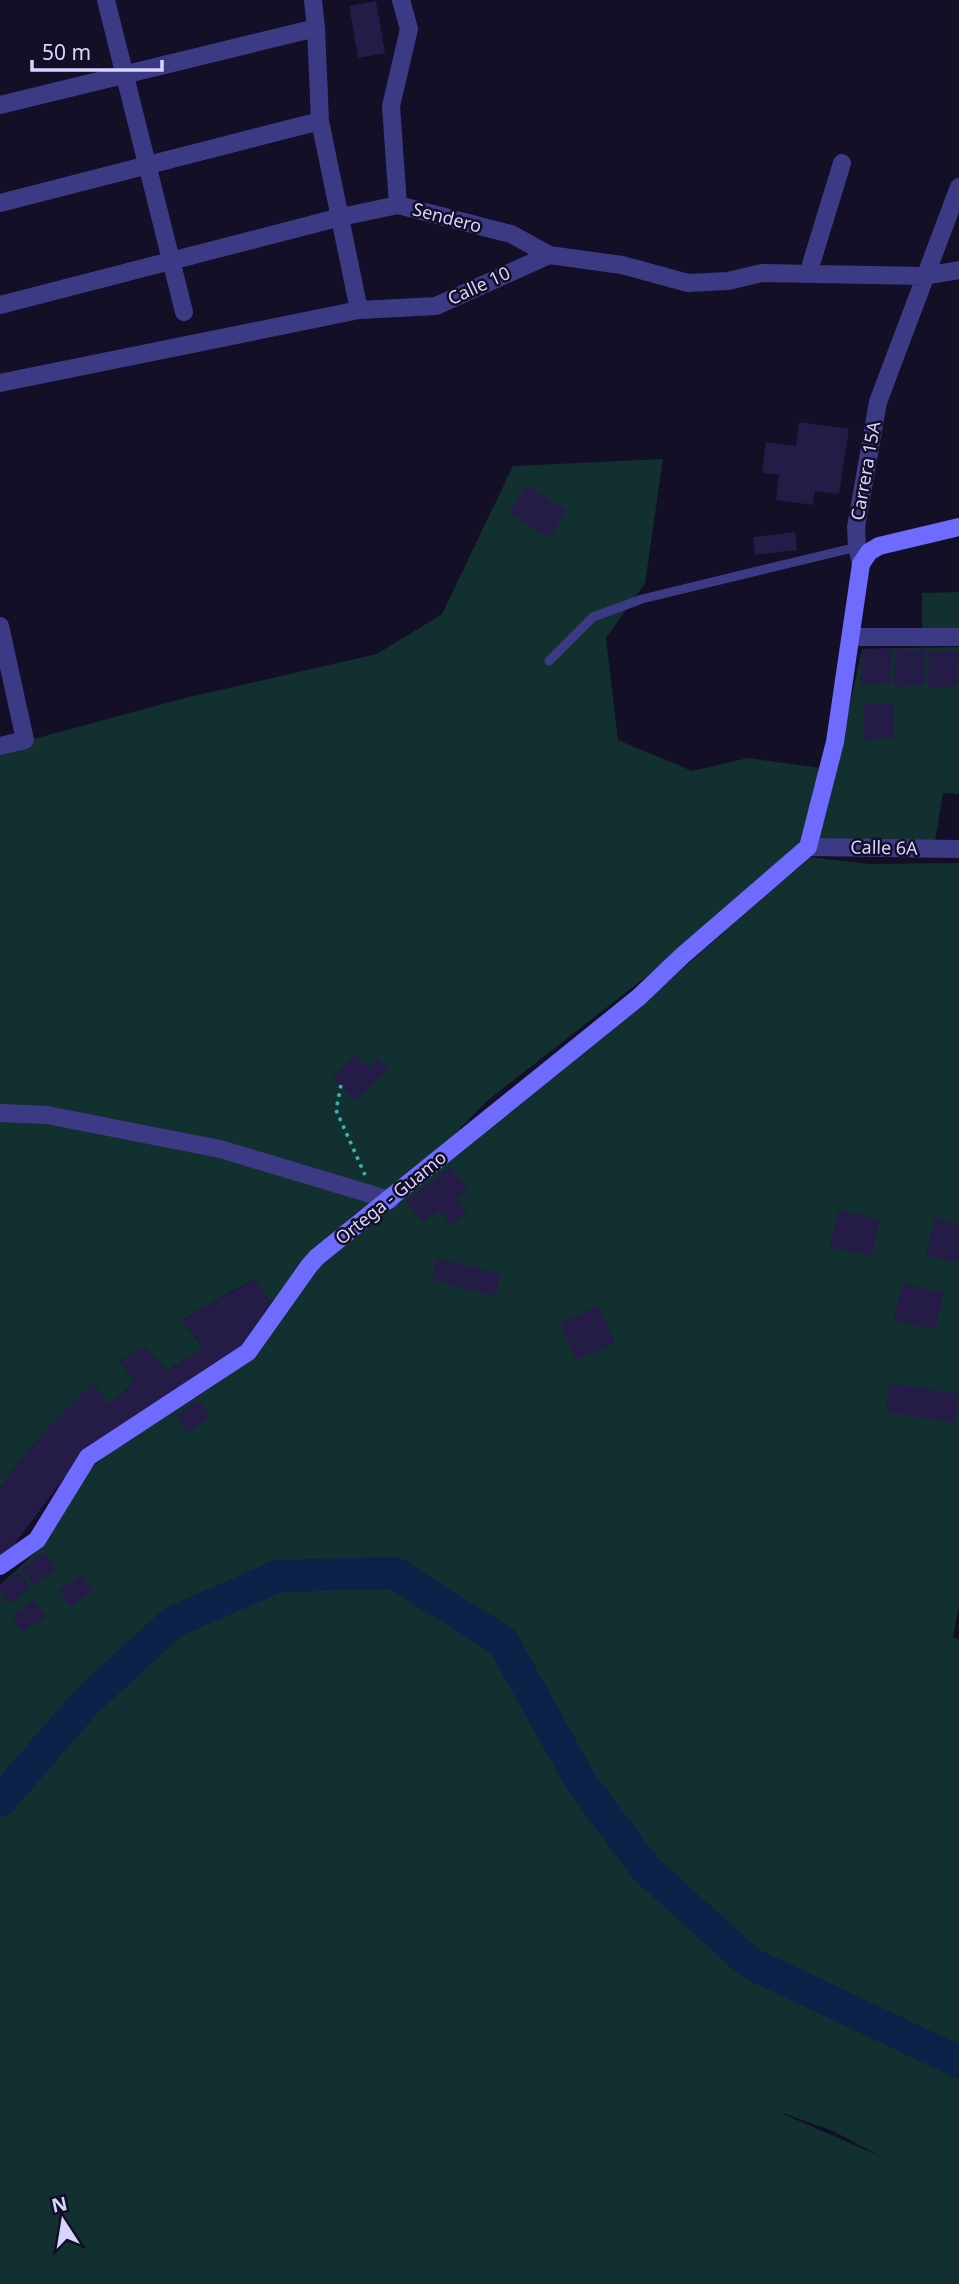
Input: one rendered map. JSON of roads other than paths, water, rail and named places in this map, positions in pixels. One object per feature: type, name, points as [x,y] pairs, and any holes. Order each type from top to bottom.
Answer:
[{"type":"street","points":[[106,0],[184,312]]},
{"type":"street","points":[[313,0],[320,121],[359,310]]},
{"type":"street","points":[[398,205],[391,106],[409,29],[401,0]]},
{"type":"street","points":[[0,105],[316,28]]},
{"type":"street","points":[[0,203],[320,121]]},
{"type":"street","points":[[808,274],[842,163]]},
{"type":"street","name":"Carrera 15A","points":[[808,847],[835,742],[859,556],[856,527],[878,402],[959,187]]},
{"type":"street","name":"Sendero","points":[[0,305],[341,217],[398,205],[510,234],[549,255]]},
{"type":"street","points":[[549,255],[622,265],[688,283],[728,281],[762,273],[925,276],[959,270]]},
{"type":"street","name":"Calle 10","points":[[0,383],[359,310],[436,306],[549,255]]},
{"type":"street","points":[[859,556],[879,546],[959,527]]},
{"type":"street","points":[[0,626],[25,740],[0,746]]},
{"type":"street","points":[[850,637],[959,637]]},
{"type":"street","name":"Calle 6A","points":[[808,847],[959,849]]},
{"type":"street","name":"Ortega - Guamo","points":[[0,1566],[37,1540],[88,1457],[248,1352],[309,1266],[382,1197],[639,997],[682,956],[808,847]]},
{"type":"street","points":[[0,1113],[47,1115],[220,1149],[382,1197]]},
{"type":"lane","points":[[549,661],[593,617],[642,599],[859,556]]},
{"type":"waterway","points":[[0,1801],[86,1702],[173,1622],[278,1576],[395,1573],[503,1642],[581,1782],[646,1869],[750,1963],[959,2062]]}]
